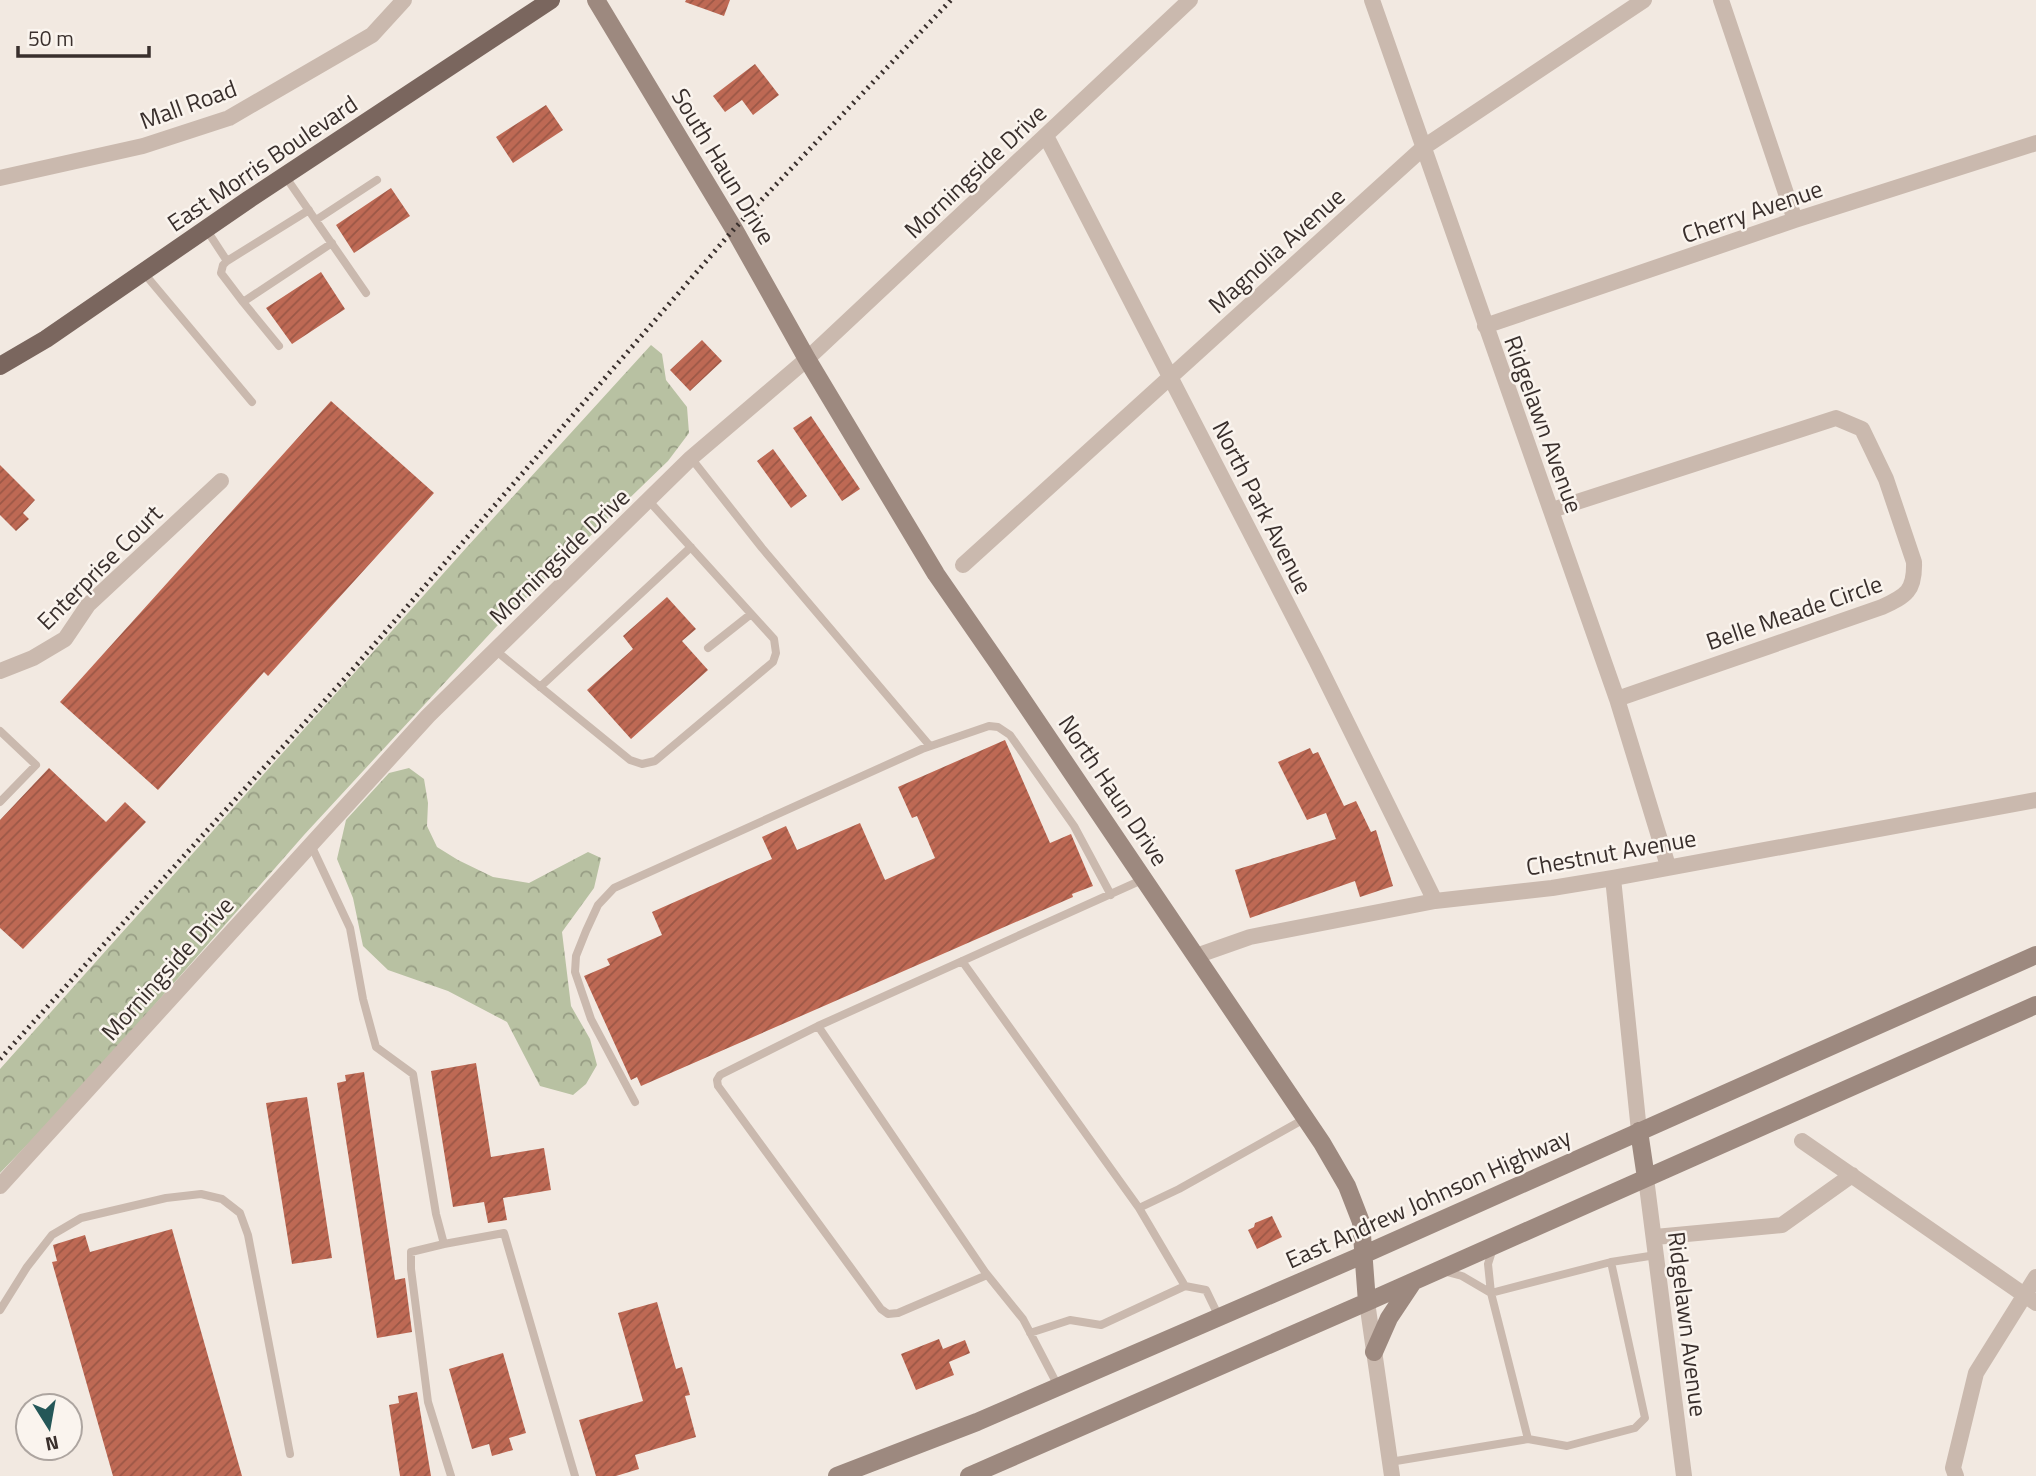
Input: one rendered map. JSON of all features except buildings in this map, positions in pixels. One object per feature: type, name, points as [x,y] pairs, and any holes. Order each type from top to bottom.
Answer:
[{"type":"main road","name":"East Morris Boulevard","points":[[0,366],[46,339],[206,229],[551,0]]},
{"type":"main road","name":"South Haun Drive","points":[[596,0],[734,229],[807,359]]},
{"type":"main road","name":"North Haun Drive","points":[[807,359],[936,574],[1306,1118],[1347,1186],[1361,1222],[1367,1302]]},
{"type":"main road","name":"East Andrew Johnson Highway","points":[[837,1476],[1059,1387],[2036,955]]},
{"type":"main road","points":[[969,1476],[2036,1005]]},
{"type":"main road","points":[[1639,1131],[1646,1178]]},
{"type":"main road","points":[[1374,1352],[1389,1318],[1414,1281]]},
{"type":"street","name":"Mall Road","points":[[0,178],[143,146],[229,118],[372,35],[404,0]]},
{"type":"street","name":"Morningside Drive","points":[[0,1186],[428,716],[691,458],[807,359],[1190,0]]},
{"type":"street","name":"Ridgelawn Avenue","points":[[1372,0],[1552,510],[1616,699],[1668,866]]},
{"type":"street","name":"Magnolia Avenue","points":[[963,565],[1424,147],[1644,0]]},
{"type":"street","points":[[1721,0],[1795,220]]},
{"type":"street","name":"North Park Avenue","points":[[1046,136],[1170,375],[1435,901]]},
{"type":"street","name":"Cherry Avenue","points":[[1485,326],[1795,220],[2036,143]]},
{"type":"street","name":"Belle Meade Circle","points":[[1552,510],[1836,418],[1862,429],[1885,479],[1913,562],[1914,576],[1910,590],[1899,599],[1616,699]]},
{"type":"street","name":"Enterprise Court","points":[[0,671],[33,658],[65,639],[88,605],[221,481]]},
{"type":"street","name":"Chestnut Avenue","points":[[1196,956],[1250,937],[1435,901],[1552,888],[1613,878],[2036,800]]},
{"type":"street","points":[[1613,878],[1639,1131]]},
{"type":"street","points":[[1802,1141],[2030,1298]]},
{"type":"street","points":[[1655,1237],[1782,1225],[1852,1175]]},
{"type":"street","name":"Ridgelawn Avenue","points":[[1646,1178],[1684,1476]]},
{"type":"street","points":[[1956,1476],[1953,1468],[1976,1373],[2030,1298],[2036,1277]]},
{"type":"street","points":[[1367,1302],[1391,1469]]},
{"type":"lane","points":[[285,176],[366,293]]},
{"type":"lane","points":[[316,220],[377,180]]},
{"type":"lane","points":[[279,346],[221,273],[227,261],[309,210]]},
{"type":"lane","points":[[206,229],[227,261]]},
{"type":"lane","points":[[243,302],[332,243]]},
{"type":"lane","points":[[143,272],[252,402]]},
{"type":"lane","points":[[691,458],[762,548],[930,746]]},
{"type":"lane","points":[[495,650],[630,760],[642,764],[655,761],[773,662],[776,653],[774,639],[648,500]]},
{"type":"lane","points":[[540,687],[691,547]]},
{"type":"lane","points":[[708,648],[751,614]]},
{"type":"lane","points":[[635,1102],[591,1019],[575,972],[576,956],[598,905],[614,888],[930,746],[989,726],[998,727],[1010,735],[1074,826],[1111,895]]},
{"type":"lane","points":[[0,731],[36,765],[0,802]]},
{"type":"lane","points":[[311,845],[350,928],[363,999],[376,1047],[413,1074],[436,1214],[444,1244]]},
{"type":"lane","points":[[987,1275],[898,1313],[888,1314],[881,1309],[718,1086],[717,1080],[720,1075],[818,1026],[1144,879]]},
{"type":"lane","points":[[962,961],[1139,1208],[1185,1286]]},
{"type":"lane","points":[[818,1026],[987,1275],[1023,1320],[1059,1387]]},
{"type":"lane","points":[[1139,1208],[1180,1189],[1306,1118]]},
{"type":"lane","points":[[0,1310],[27,1267],[52,1235],[81,1218],[166,1198],[201,1194],[222,1199],[240,1213],[248,1235],[290,1454]]},
{"type":"lane","points":[[451,1476],[428,1402],[411,1252],[504,1233],[575,1476]]},
{"type":"lane","points":[[1494,1246],[1488,1264],[1491,1293],[1528,1439]]},
{"type":"lane","points":[[1440,1270],[1462,1276],[1491,1293],[1611,1262],[1657,1255]]},
{"type":"lane","points":[[1391,1469],[1528,1439],[1567,1446],[1635,1428],[1645,1418],[1611,1262]]},
{"type":"lane","points":[[1030,1333],[1070,1320],[1101,1325],[1185,1286],[1206,1290],[1219,1317]]},
{"type":"green space","points":[[651,345],[662,354],[666,380],[687,407],[689,433],[668,461],[497,626],[304,835],[79,1091],[0,1173],[0,1069]]},
{"type":"green space","points":[[409,768],[424,779],[428,803],[427,826],[437,847],[493,877],[529,883],[588,852],[601,858],[594,888],[562,932],[571,1006],[590,1039],[597,1065],[586,1084],[573,1095],[540,1086],[507,1022],[448,991],[388,970],[363,946],[353,898],[337,859],[346,820],[389,773]]},
{"type":"railway","points":[[0,1059],[347,676],[734,229],[951,0]]}]
